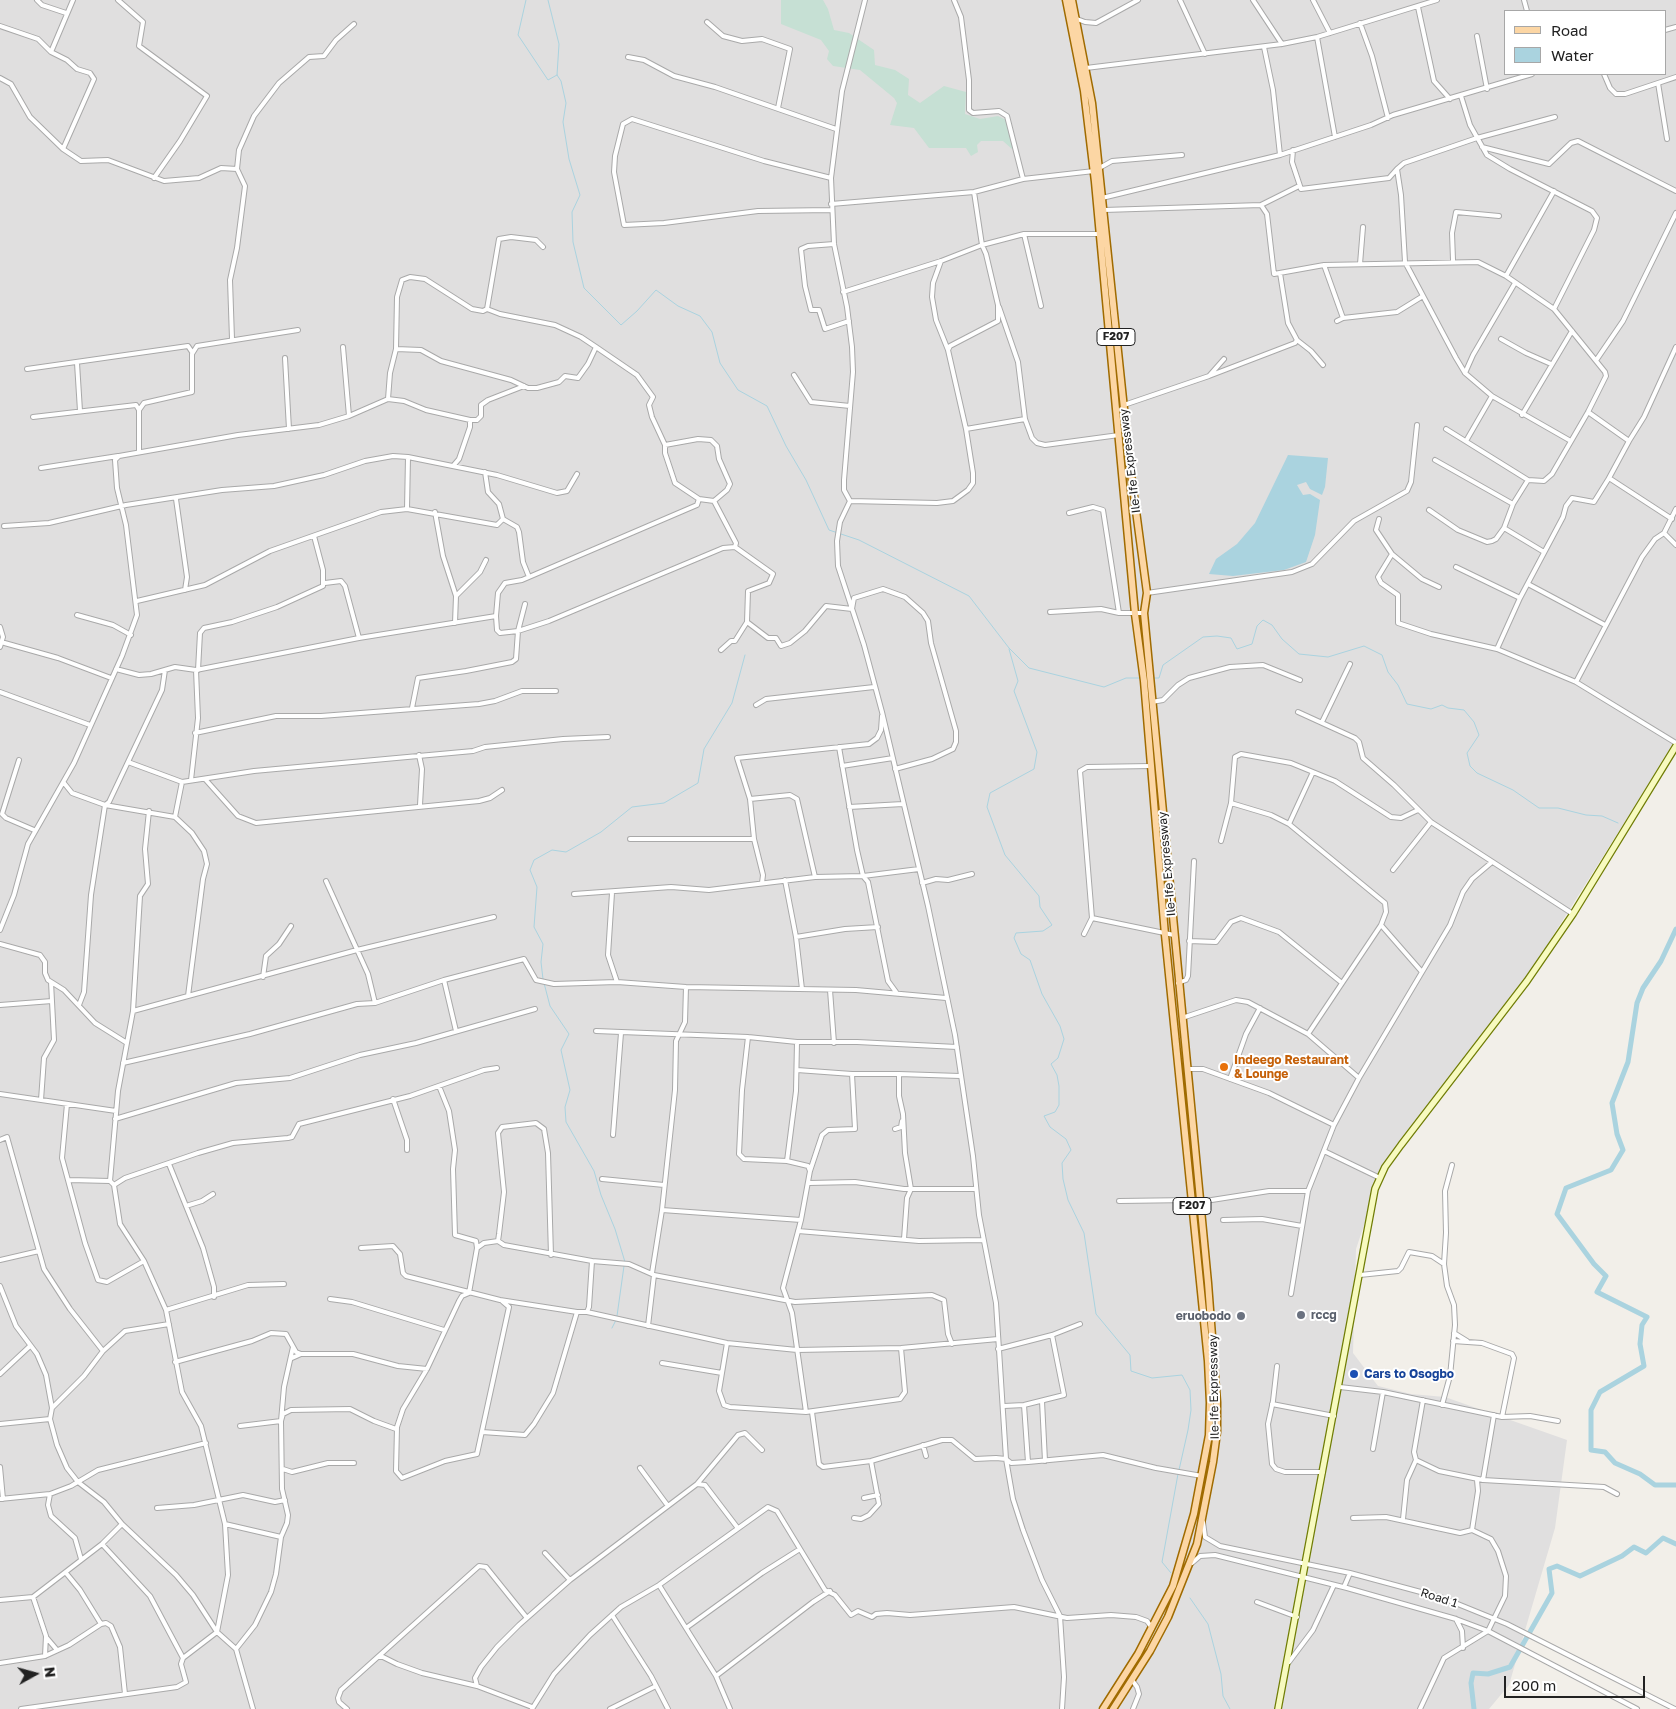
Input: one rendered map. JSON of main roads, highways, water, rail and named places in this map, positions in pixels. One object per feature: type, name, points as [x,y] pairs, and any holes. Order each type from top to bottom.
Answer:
[{"type":"main road","name":"Ile-Ife Expressway","points":[[1066,0],[1086,68],[1096,170],[1099,234],[1135,614],[1152,702],[1215,1360],[1217,1412],[1216,1442],[1198,1544],[1168,1617],[1132,1680],[1112,1709]]},
{"type":"main road","name":"Ile-Ife Expressway","points":[[1072,0],[1077,19],[1077,36],[1084,91],[1104,210],[1127,443],[1147,593],[1144,613],[1151,766],[1165,935],[1208,1362],[1210,1403],[1209,1434],[1202,1476],[1187,1544],[1173,1586],[1152,1629],[1103,1709]]},
{"type":"main road","points":[[1119,444],[1127,443]]},
{"type":"main road","points":[[1122,466],[1130,466]]},
{"type":"main road","points":[[1138,630],[1146,629]]},
{"type":"main road","points":[[1278,1709],[1340,1387],[1370,1208],[1380,1178],[1401,1145],[1527,981],[1573,914],[1676,744]]},
{"type":"main road","points":[[1183,1114],[1191,1112]]},
{"type":"water","points":[[1288,455],[1328,458],[1325,487],[1322,495],[1310,489],[1306,482],[1297,485],[1303,495],[1310,494],[1320,500],[1315,535],[1306,562],[1284,570],[1233,576],[1209,574],[1216,559],[1237,544],[1255,523]]},
{"type":"waterway","points":[[526,0],[518,35],[548,80],[557,75]]},
{"type":"waterway","points":[[548,0],[559,44],[557,75],[561,81],[566,103],[563,122],[569,159],[580,195],[572,212],[573,242],[584,288],[621,325],[656,290],[678,306],[700,316],[712,332],[720,363],[738,390],[767,406],[786,446],[806,480],[829,530],[859,540],[969,596],[1009,648],[1029,668],[1104,687],[1126,678],[1140,678]]},
{"type":"waterway","points":[[1154,678],[1159,678],[1163,665],[1203,637],[1231,638],[1237,649],[1252,644],[1257,626],[1263,620],[1272,625],[1282,639],[1299,654],[1328,657],[1364,646],[1382,655],[1388,672],[1398,685],[1407,704],[1431,709],[1442,705],[1448,708],[1464,710],[1474,722],[1479,735],[1467,753],[1470,766],[1477,773],[1513,790],[1539,808],[1558,808],[1586,815],[1602,816],[1618,823]]},
{"type":"waterway","points":[[1009,649],[1018,681],[1014,691],[1037,752],[1034,769],[990,793],[987,807],[1005,855],[1039,896],[1040,907],[1052,925],[1043,931],[1016,933],[1014,938],[1021,954],[1030,960],[1042,994],[1060,1026],[1064,1039],[1058,1058],[1051,1064],[1057,1075],[1059,1105],[1055,1112],[1044,1116],[1050,1127],[1066,1139],[1071,1150],[1062,1163],[1063,1179],[1068,1200],[1084,1233],[1096,1314],[1130,1355],[1131,1371],[1152,1378],[1182,1375],[1190,1390],[1191,1410],[1179,1470]]},
{"type":"waterway","points":[[543,979],[541,962],[543,944],[534,927],[537,887],[530,870],[534,860],[552,850],[566,852],[601,832],[632,807],[664,803],[698,783],[704,749],[732,703],[745,655]]},
{"type":"waterway","points":[[1676,929],[1661,961],[1643,988],[1637,1003],[1628,1062],[1612,1103],[1617,1134],[1623,1150],[1611,1170],[1566,1188],[1557,1214],[1594,1264],[1606,1276],[1597,1292],[1647,1317],[1642,1325],[1640,1344],[1644,1366],[1600,1392],[1591,1410],[1591,1450],[1605,1452],[1615,1463],[1640,1474],[1655,1485],[1676,1485]]},
{"type":"waterway","points":[[544,983],[550,1006],[569,1034],[561,1050],[570,1090],[565,1107],[566,1122],[594,1171],[625,1262]]},
{"type":"waterway","points":[[617,1316],[624,1266]]},
{"type":"waterway","points":[[612,1328],[616,1320]]},
{"type":"waterway","points":[[1171,1573],[1162,1562],[1178,1474]]},
{"type":"waterway","points":[[1474,1709],[1471,1683],[1473,1673],[1488,1674],[1510,1667],[1552,1593],[1549,1569],[1557,1566],[1580,1576],[1622,1556],[1634,1547],[1646,1553],[1663,1538],[1676,1544]]},
{"type":"waterway","points":[[1190,1598],[1208,1624],[1221,1674],[1223,1696],[1230,1709]]},
{"type":"place","name":"Indeego Restaurant & Lounge","points":[[1224,1067]]},
{"type":"place","name":"rccg","points":[[1301,1315]]},
{"type":"place","name":"eruobodo","points":[[1241,1316]]},
{"type":"place","name":"Cars to Osogbo","points":[[1354,1374]]}]
